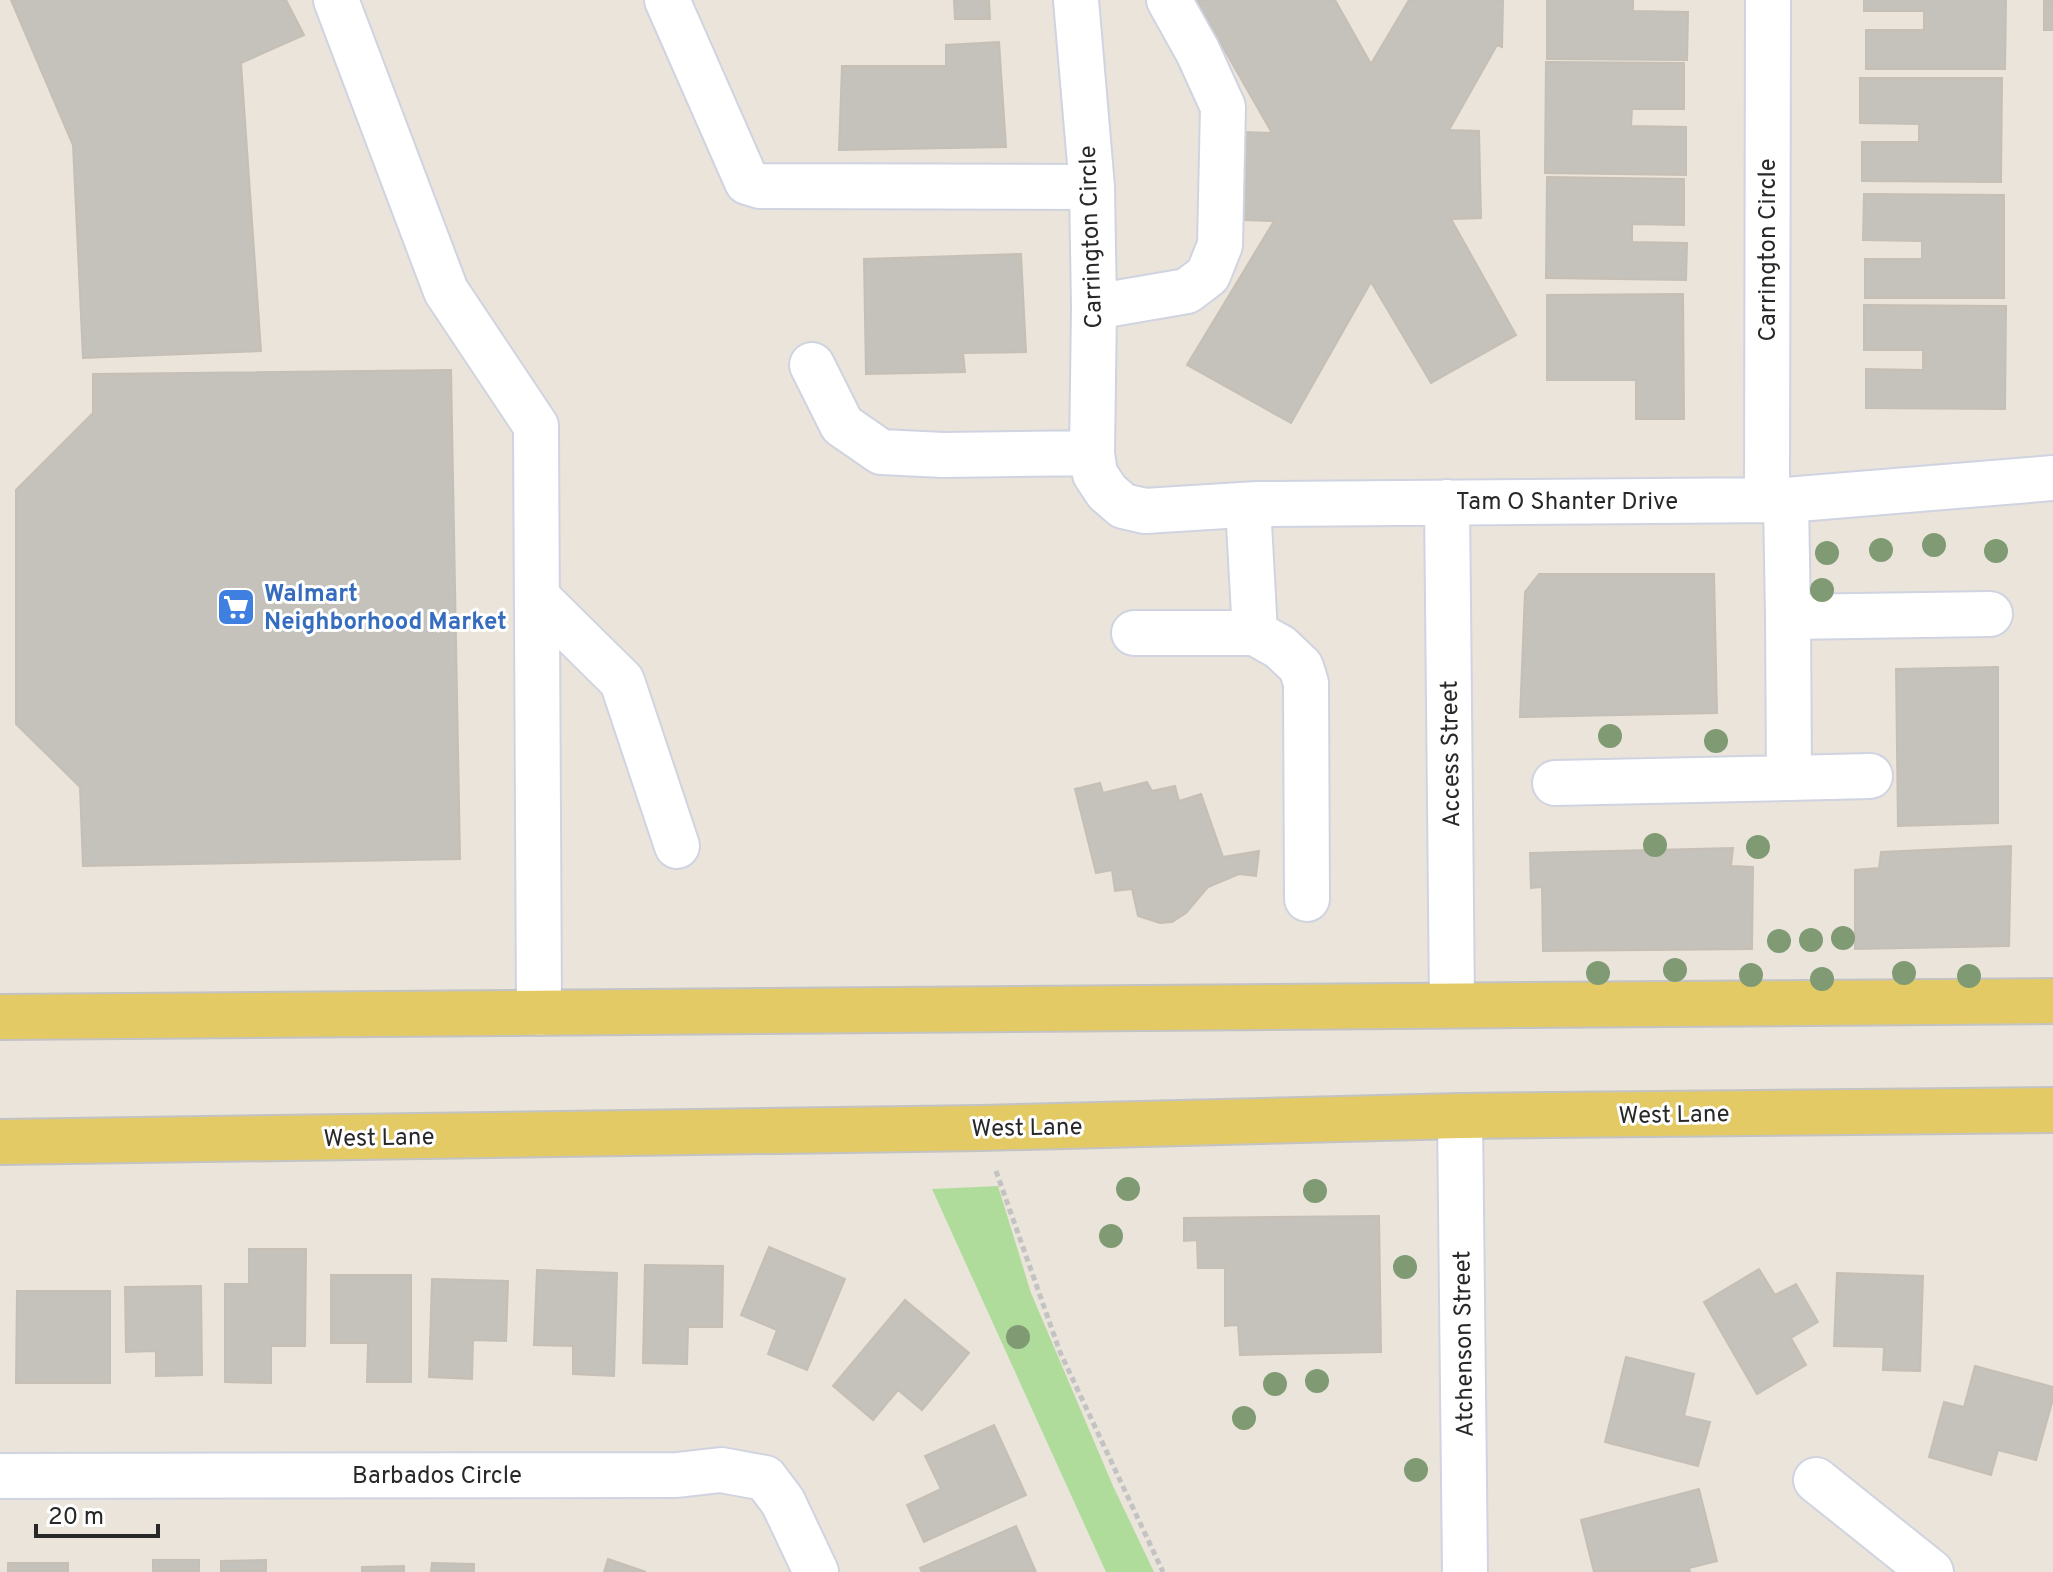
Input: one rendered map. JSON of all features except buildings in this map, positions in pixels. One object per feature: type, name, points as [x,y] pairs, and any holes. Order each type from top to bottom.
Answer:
[{"type":"main road","points":[[1,1007],[539,1013],[2053,1001]]},
{"type":"main road","name":"West Lane","points":[[0,1142],[981,1128],[1460,1116],[2053,1110]]},
{"type":"street","points":[[336,0],[446,291],[536,426],[539,1013]]},
{"type":"street","points":[[667,0],[747,182],[760,186],[1092,187]]},
{"type":"street","name":"Carrington Circle","points":[[1076,0],[1092,187],[1093,463]]},
{"type":"street","points":[[1094,307],[1187,291],[1208,275],[1220,245],[1223,107],[1198,52],[1169,0]]},
{"type":"street","name":"Carrington Circle","points":[[1768,0],[1776,500],[1788,617],[1789,778]]},
{"type":"street","points":[[812,365],[842,425],[881,452],[1093,463]]},
{"type":"street","name":"Tam O Shanter Drive","points":[[1093,463],[1107,492],[1123,506],[1145,511],[1248,505],[1776,500],[2053,478]]},
{"type":"street","name":"Access Street","points":[[1447,502],[1452,1005]]},
{"type":"street","points":[[1248,505],[1255,633]]},
{"type":"street","points":[[537,597],[622,681],[677,846]]},
{"type":"street","points":[[1788,617],[1990,614]]},
{"type":"street","points":[[1134,633],[1255,633],[1280,647],[1301,667],[1306,683],[1307,899]]},
{"type":"street","points":[[1555,783],[1870,776]]},
{"type":"street","name":"Atchenson Street","points":[[1460,1116],[1465,1572]]},
{"type":"street","name":"Barbados Circle","points":[[0,1476],[661,1475],[721,1470],[765,1478],[783,1502],[816,1572]]},
{"type":"street","points":[[1816,1480],[1931,1572]]},
{"type":"path","points":[[981,1128],[1060,1352],[1163,1572]]},
{"type":"green space","points":[[998,1186],[1031,1293],[1113,1486],[1154,1572],[1106,1572],[932,1189]]},
{"type":"place","name":"Walmart Neighborhood Market","points":[[236,607]]}]
